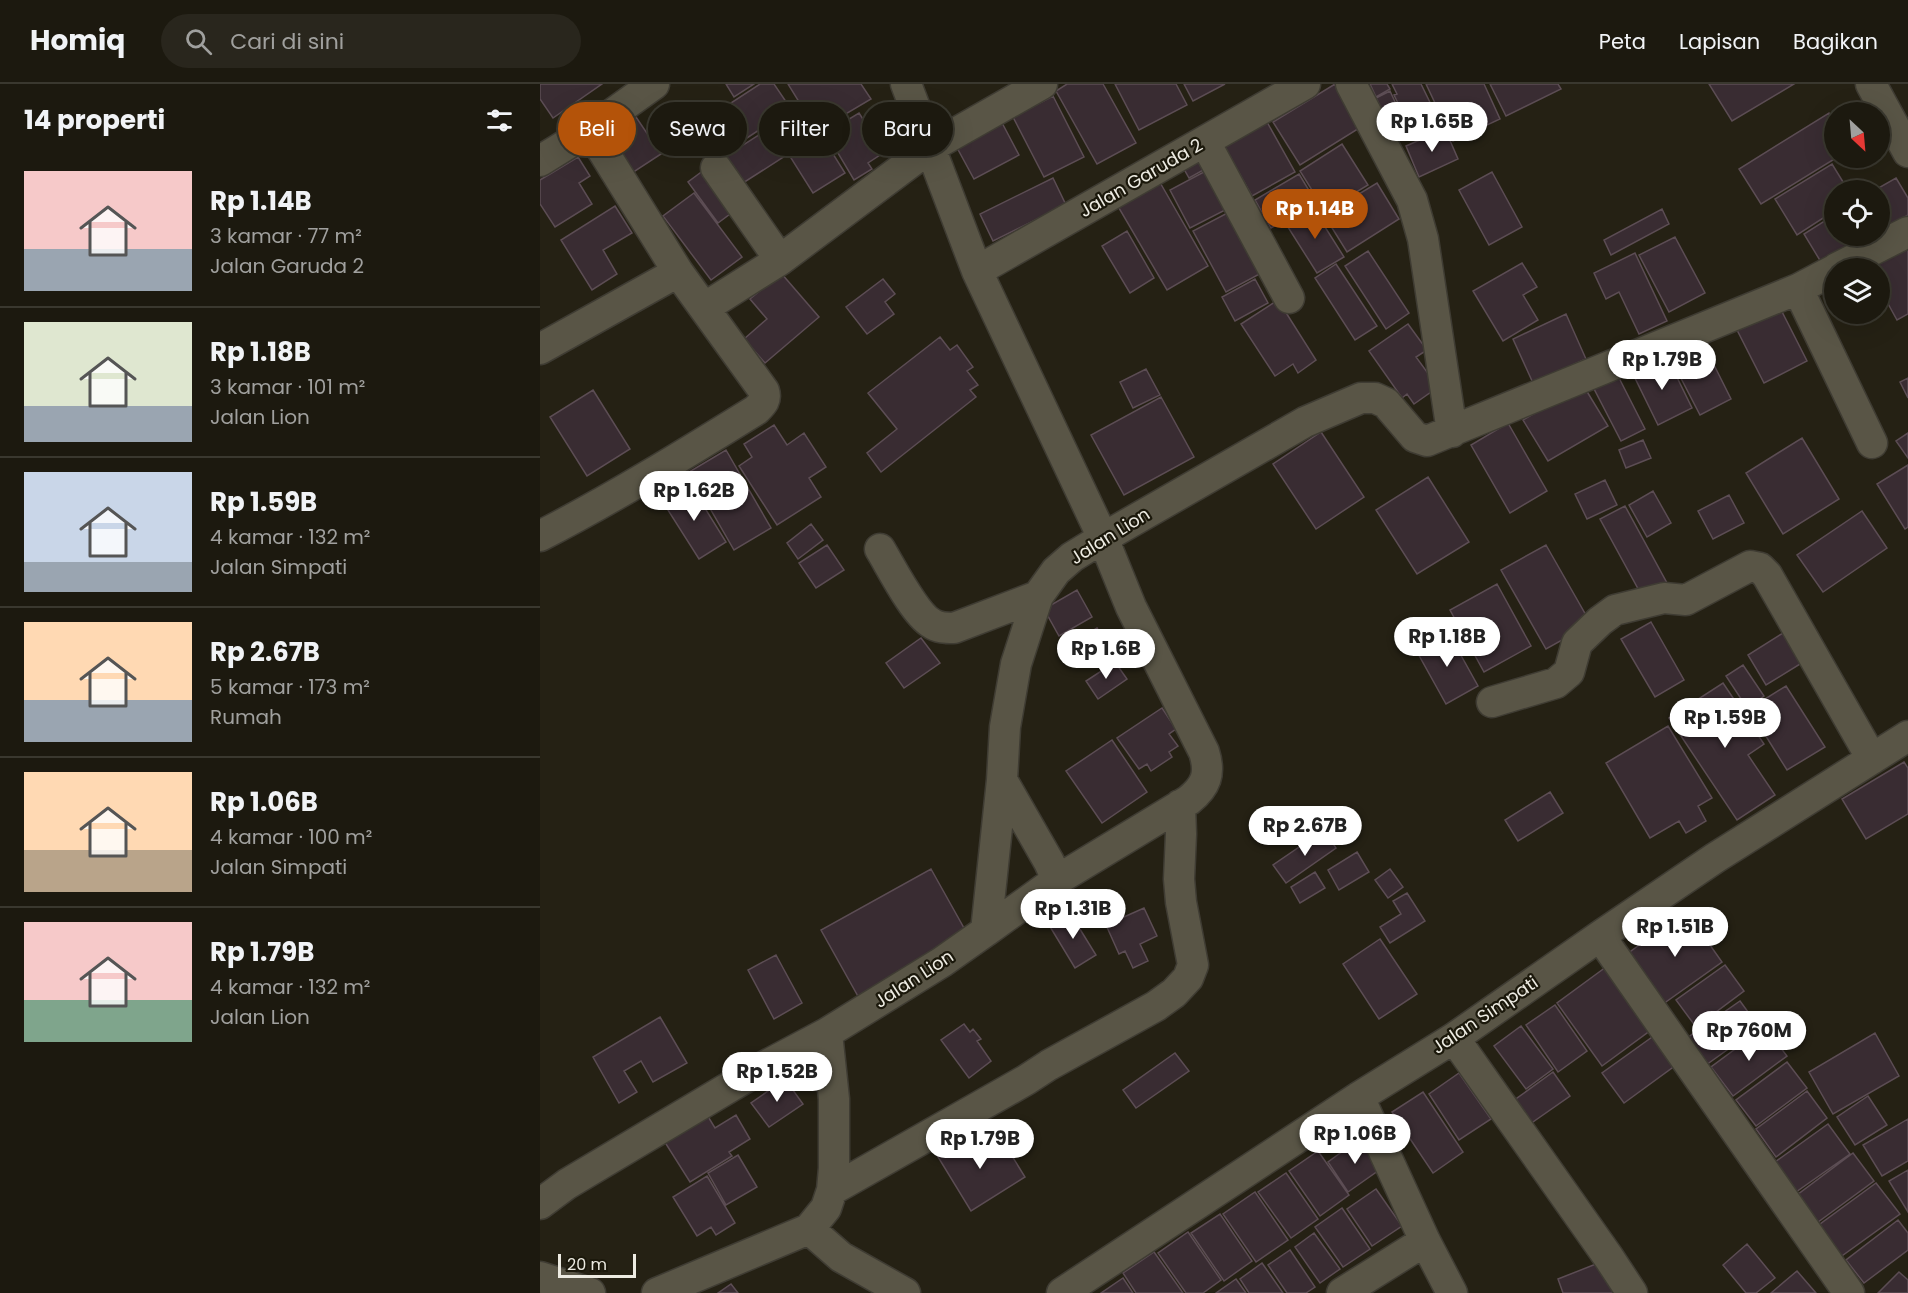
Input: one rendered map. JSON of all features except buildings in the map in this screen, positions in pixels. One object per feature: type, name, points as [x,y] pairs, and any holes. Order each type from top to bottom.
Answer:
[{"type":"street","points":[[629,102],[654,84]]},
{"type":"street","points":[[906,84],[913,102]]},
{"type":"street","points":[[953,130],[998,94],[1042,84]]},
{"type":"street","name":"Jalan Garuda 2","points":[[977,271],[1305,84]]},
{"type":"street","points":[[1351,84],[1412,200],[1423,239],[1452,432]]},
{"type":"street","points":[[1871,84],[1908,152]]},
{"type":"street","points":[[1204,142],[1289,298]]},
{"type":"street","points":[[540,161],[558,150]]},
{"type":"street","points":[[540,537],[587,512],[756,410],[766,397],[765,391],[678,272],[606,156]]},
{"type":"street","points":[[704,308],[780,260],[919,156]]},
{"type":"street","points":[[934,156],[977,271],[1103,538],[1131,607],[1204,752],[1208,775],[1206,783],[1199,792],[1057,880],[986,931]]},
{"type":"street","points":[[716,168],[780,260]]},
{"type":"street","name":"Jalan Lion","points":[[1857,258],[1908,232]]},
{"type":"street","points":[[540,349],[678,272]]},
{"type":"street","name":"Jalan Lion","points":[[540,1204],[567,1184],[765,1066],[827,1033],[942,962],[986,931],[1002,780],[1005,727],[1016,664],[1038,596],[1056,570],[1072,557],[1305,422],[1361,398],[1375,398],[1386,403],[1408,430],[1420,440],[1427,441],[1798,289],[1824,275]]},
{"type":"street","points":[[1798,289],[1872,443]]},
{"type":"street","points":[[880,549],[920,614],[930,623],[941,627],[954,628],[1038,596]]},
{"type":"street","points":[[1492,702],[1556,683],[1563,678],[1569,672],[1577,643],[1615,610],[1664,598],[1686,600],[1749,566],[1760,568],[1767,575],[1872,759]]},
{"type":"street","name":"Jalan Simpati","points":[[1062,1293],[1359,1097],[1454,1038],[1715,858],[1908,736]]},
{"type":"street","points":[[1002,780],[1057,880]]},
{"type":"street","points":[[832,1190],[1147,1011],[1183,985],[1193,965],[1179,879],[1180,805]]},
{"type":"street","points":[[1599,936],[1849,1293]]},
{"type":"street","points":[[657,1293],[808,1229],[826,1208],[832,1190],[834,1168],[834,1099],[827,1033]]},
{"type":"street","points":[[1454,1038],[1632,1293]]},
{"type":"street","points":[[1359,1097],[1425,1241],[1452,1293]]},
{"type":"street","points":[[808,1229],[841,1257],[901,1291]]},
{"type":"street","points":[[1342,1293],[1425,1241]]},
{"type":"street","points":[[549,1284],[590,1293]]}]
